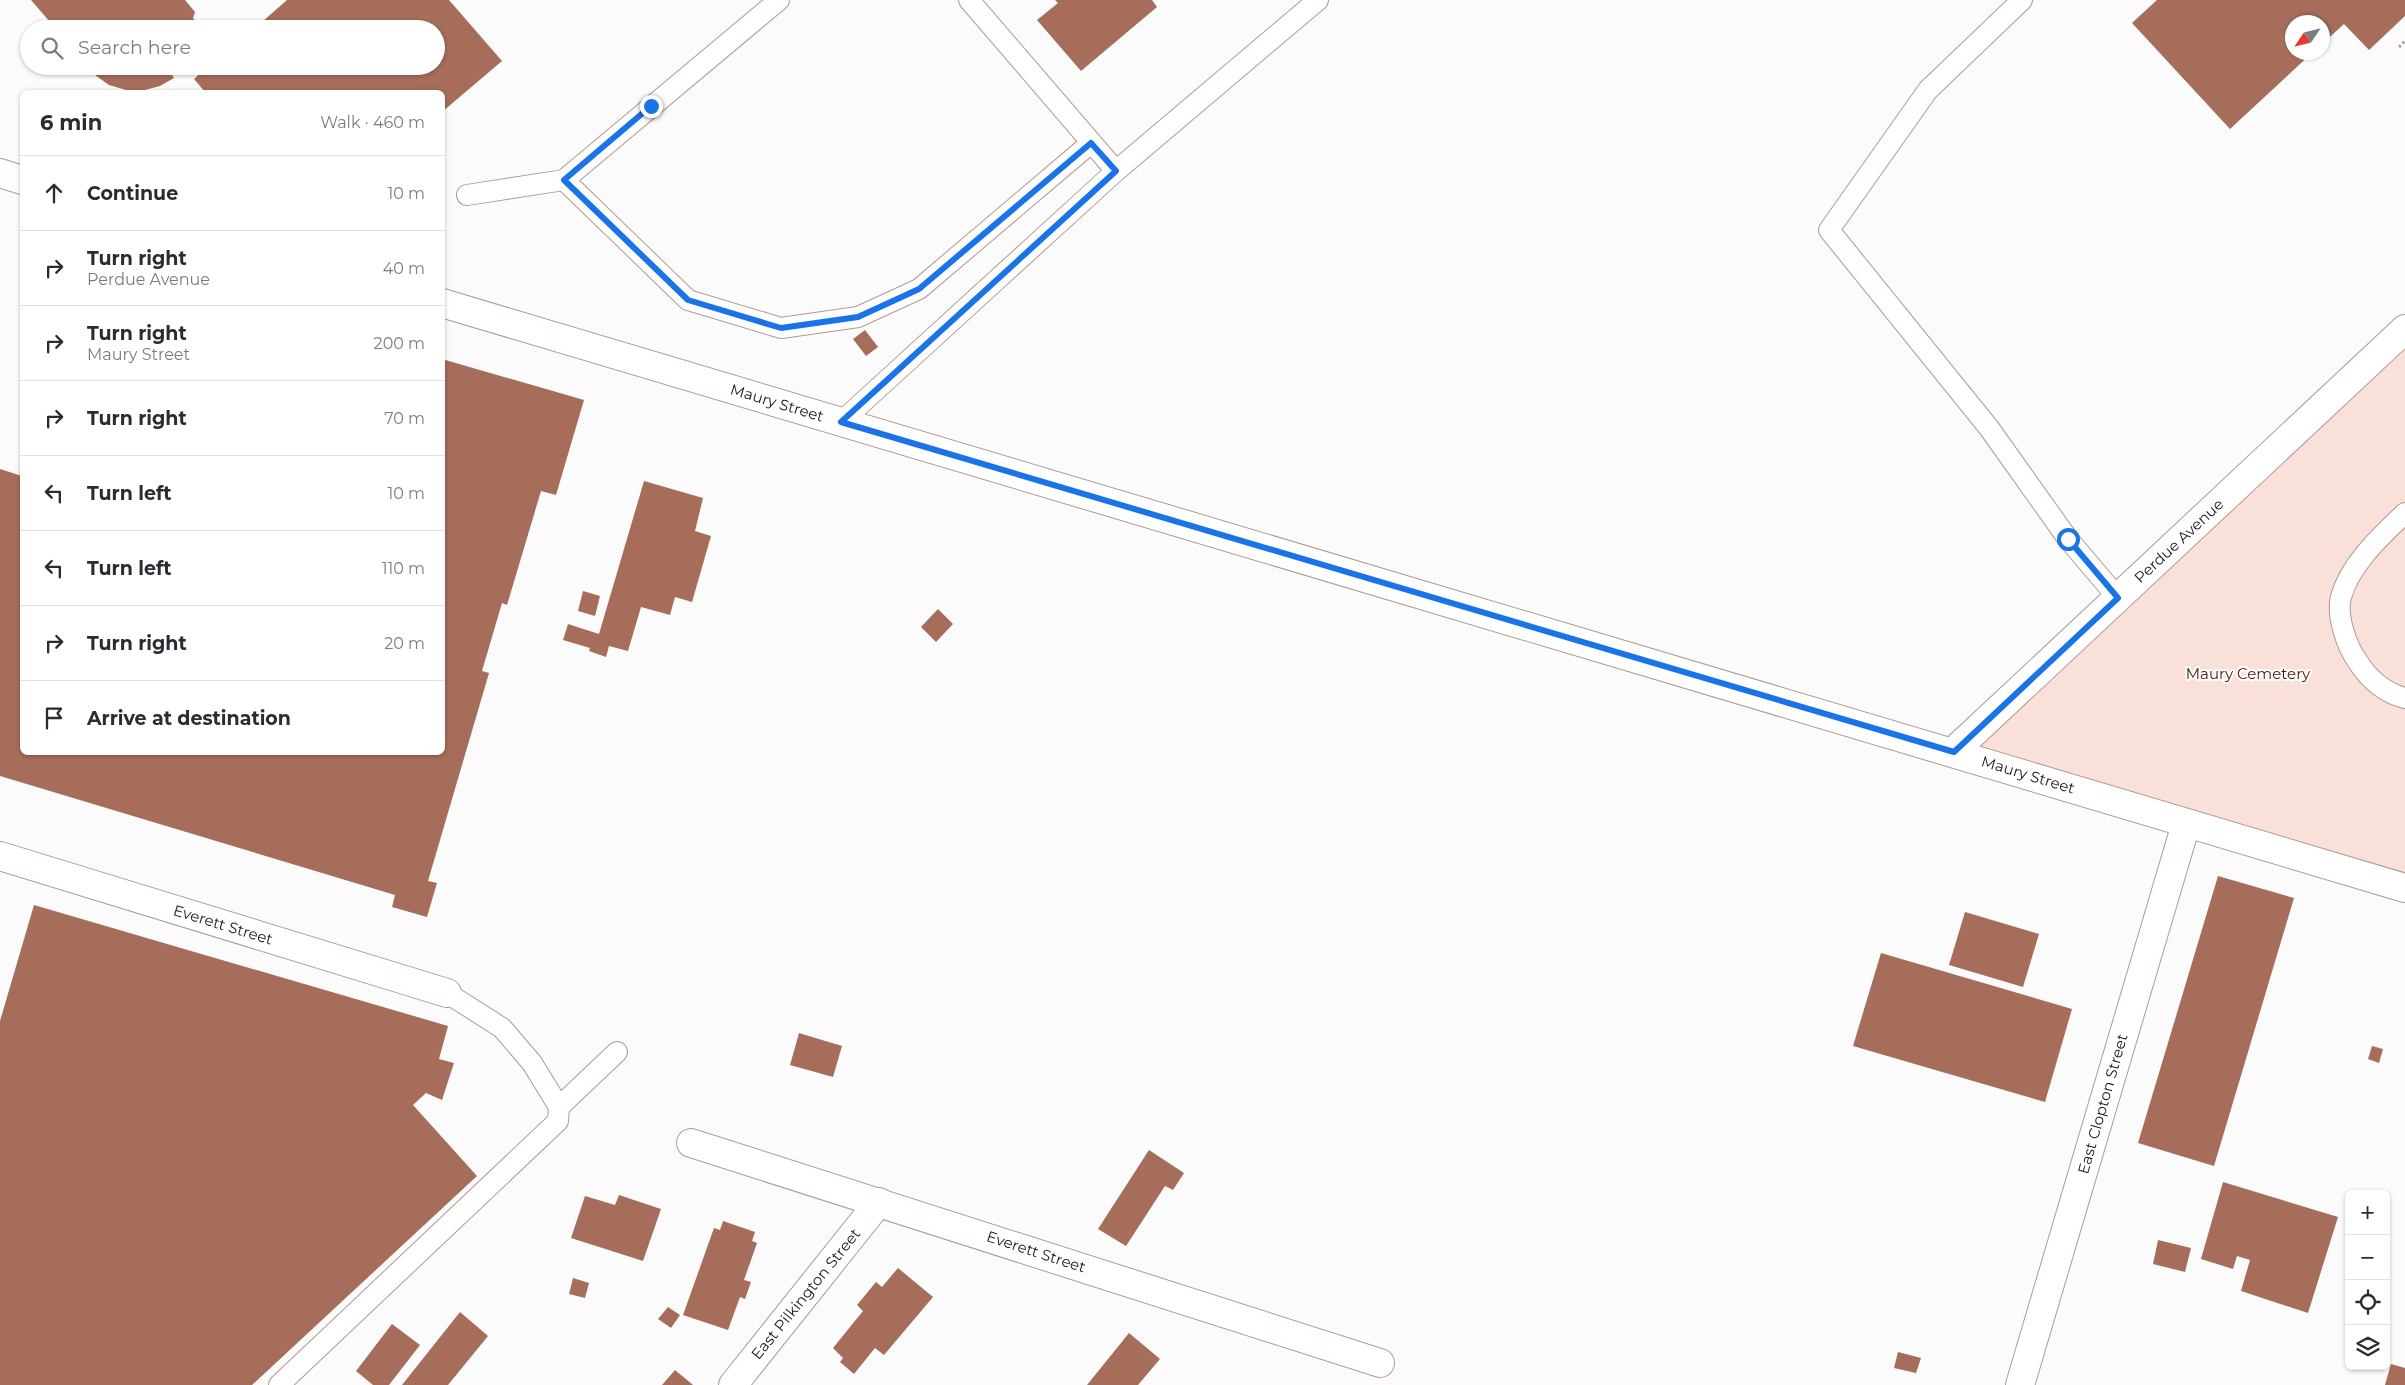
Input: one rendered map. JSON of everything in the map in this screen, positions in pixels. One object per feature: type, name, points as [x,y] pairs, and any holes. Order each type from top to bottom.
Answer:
[{"type":"street","points":[[0,173],[20,179]]},
{"type":"street","name":"Maury Street","points":[[445,304],[1954,752],[2186,824],[2405,888]]},
{"type":"street","name":"Perdue Avenue","points":[[1954,752],[2405,329]]},
{"type":"street","name":"East Clopton Street","points":[[2020,1385],[2186,824]]},
{"type":"street","name":"Everett Street","points":[[0,856],[446,993]]},
{"type":"street","name":"Everett Street","points":[[691,1143],[1380,1362]]},
{"type":"street","name":"East Pilkington Street","points":[[733,1385],[879,1202]]},
{"type":"lane","points":[[467,196],[564,180],[779,0]]},
{"type":"lane","points":[[969,0],[1116,171]]},
{"type":"lane","points":[[841,422],[1116,171],[1318,0]]},
{"type":"lane","points":[[2022,0],[1928,90],[1829,230],[1989,428],[2068,539],[2118,598]]},
{"type":"lane","points":[[564,180],[688,300],[781,328],[858,317],[919,289],[1091,143]]},
{"type":"lane","points":[[2405,513],[2382,534],[2354,569],[2340,598],[2342,628],[2352,654],[2369,678],[2405,698]]},
{"type":"lane","points":[[279,1385],[558,1121],[559,1107],[532,1063],[502,1028],[446,993]]},
{"type":"lane","points":[[559,1107],[617,1052]]},
{"type":"path","points":[[2399,47],[2405,42]]},
{"type":"green space","name":"Maury Cemetery","points":[[2405,317],[2405,883],[1934,748]]},
{"type":"building","points":[[31,0],[185,0],[195,12],[193,18],[194,20],[48,20]]},
{"type":"building","points":[[287,0],[449,0],[502,61],[445,109],[445,90],[203,90],[194,79],[198,75],[445,75],[445,20],[264,20]]},
{"type":"building","points":[[1055,0],[1152,0],[1157,7],[1081,71],[1037,20],[1058,3]]},
{"type":"building","points":[[2157,0],[2405,0],[2405,16],[2369,50],[2344,24],[2330,37],[2330,15],[2285,15],[2285,60],[2304,60],[2230,129],[2132,23]]},
{"type":"building","points":[[95,75],[172,75],[174,78],[160,86],[145,90],[126,90],[109,85]]},
{"type":"building","points":[[865,330],[878,347],[866,356],[853,339]]},
{"type":"building","points":[[445,360],[584,400],[556,495],[541,491],[507,605],[502,603],[482,671],[489,673],[428,881],[437,883],[427,917],[392,907],[395,895],[0,776],[0,469],[20,475],[20,755],[445,755]]},
{"type":"building","points":[[644,481],[703,498],[695,531],[711,536],[692,602],[675,597],[670,615],[641,607],[628,651],[609,646],[606,657],[589,651],[590,648],[563,640],[568,624],[599,634]]},
{"type":"building","points":[[583,591],[600,596],[595,616],[578,611]]},
{"type":"building","points":[[938,609],[953,624],[936,642],[921,627]]},
{"type":"building","points":[[2218,876],[2294,898],[2214,1166],[2138,1143]]},
{"type":"building","points":[[34,905],[448,1026],[439,1059],[454,1063],[442,1100],[426,1093],[413,1105],[477,1176],[252,1385],[0,1385],[0,1021]]},
{"type":"building","points":[[1965,912],[2039,934],[2023,987],[1949,965]]},
{"type":"building","points":[[1881,953],[2072,1009],[2045,1102],[1853,1046]]},
{"type":"building","points":[[799,1033],[842,1046],[833,1077],[790,1065]]},
{"type":"building","points":[[2372,1046],[2383,1049],[2379,1063],[2368,1059]]},
{"type":"building","points":[[1149,1150],[1184,1173],[1173,1190],[1165,1186],[1126,1246],[1098,1229]]},
{"type":"building","points":[[2223,1182],[2338,1217],[2308,1313],[2241,1291],[2250,1260],[2237,1256],[2233,1269],[2201,1259]]},
{"type":"building","points":[[619,1195],[661,1209],[643,1261],[571,1238],[585,1196],[615,1205]]},
{"type":"building","points":[[723,1221],[755,1232],[752,1241],[757,1243],[744,1280],[751,1282],[745,1299],[740,1297],[728,1330],[683,1315],[714,1228],[720,1230]]},
{"type":"building","points":[[2158,1240],[2191,1248],[2185,1272],[2153,1264]]},
{"type":"building","points":[[898,1268],[933,1297],[884,1355],[875,1348],[854,1374],[840,1362],[843,1358],[833,1348],[863,1311],[857,1305],[876,1282],[882,1287]]},
{"type":"building","points":[[573,1278],[589,1283],[585,1298],[569,1294]]},
{"type":"building","points":[[668,1307],[680,1315],[671,1328],[658,1319]]},
{"type":"building","points":[[460,1312],[488,1336],[448,1385],[402,1385]]},
{"type":"building","points":[[392,1324],[420,1345],[389,1385],[373,1385],[356,1371]]},
{"type":"building","points":[[1129,1333],[1160,1359],[1138,1385],[1087,1385]]},
{"type":"building","points":[[1898,1352],[1921,1358],[1916,1373],[1894,1368]]},
{"type":"building","points":[[2391,1364],[2405,1368],[2405,1385],[2385,1385]]},
{"type":"building","points":[[675,1370],[693,1385],[662,1385]]},
{"type":"route","points":[[651,106],[564,180],[688,300],[781,328],[858,317],[919,289],[1091,143],[1116,171],[841,422],[1954,752],[2118,598],[2068,539]]}]
